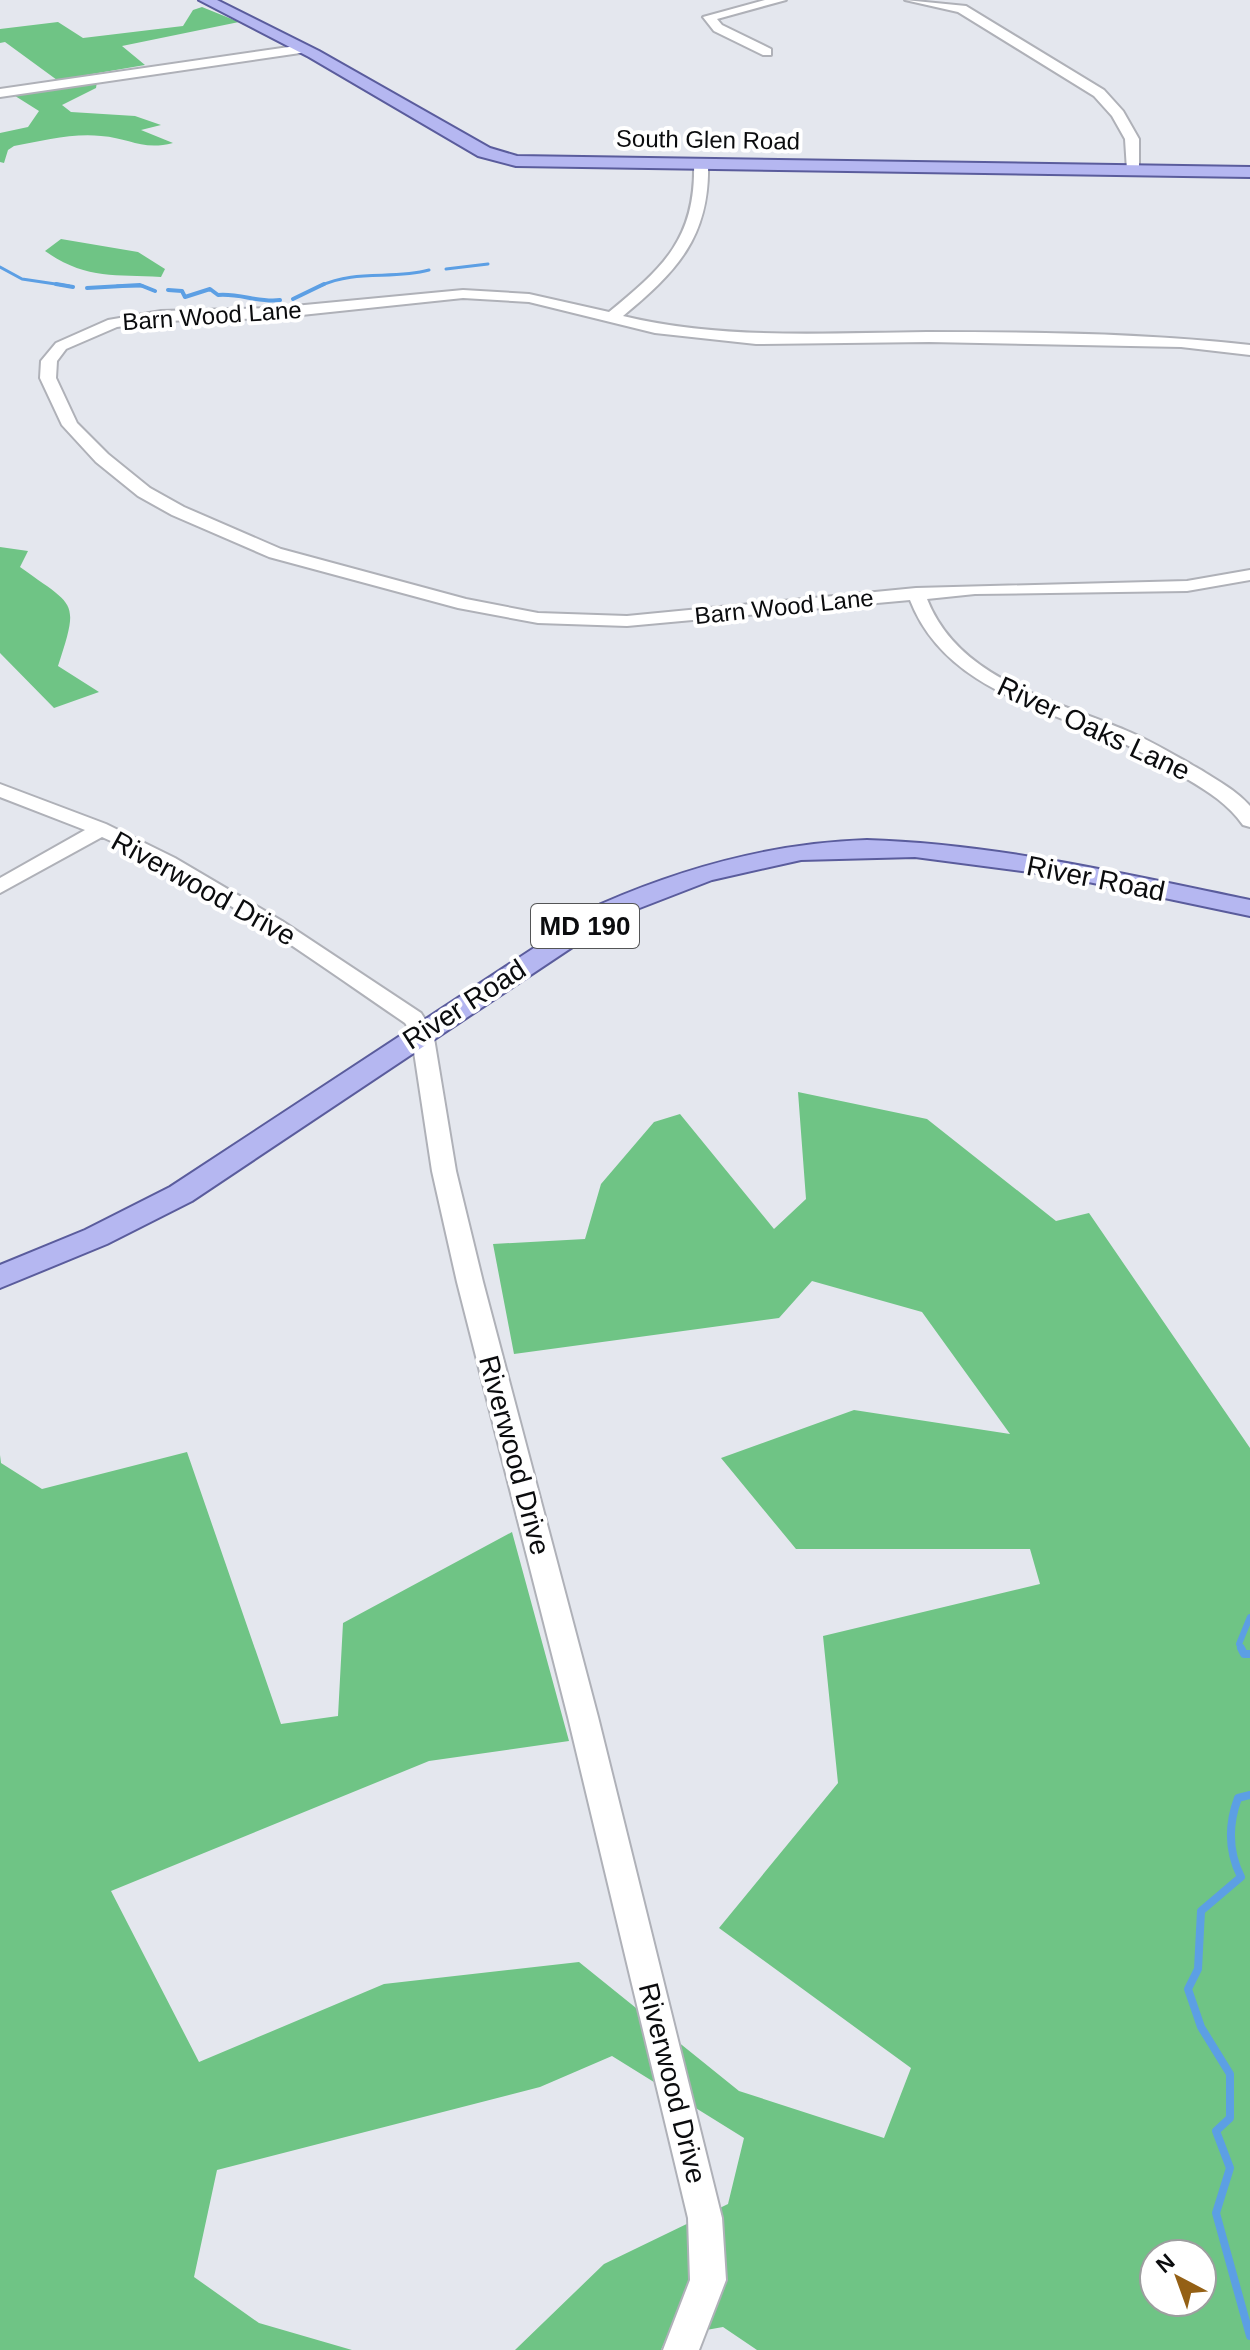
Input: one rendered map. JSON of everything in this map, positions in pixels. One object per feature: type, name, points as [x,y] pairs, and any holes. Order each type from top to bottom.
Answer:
[{"type":"main road","name":"South Glen Road","points":[[206,0],[303,49],[494,156],[540,163],[1250,172]]},
{"type":"main road","name":"River Road","points":[[0,1277],[96,1237],[181,1194],[610,910],[658,888],[771,857],[864,848],[921,849],[1016,862],[1250,908]]},
{"type":"street","points":[[767,52],[718,28],[709,17],[780,0]]},
{"type":"street","points":[[911,0],[962,9],[1099,93],[1118,114],[1132,139],[1134,170]]},
{"type":"street","points":[[0,93],[303,49]]},
{"type":"street","points":[[611,318],[671,260],[690,233],[701,202],[701,163]]},
{"type":"street","name":"Barn Wood Lane","points":[[1250,350],[1215,343],[1166,341],[756,339],[680,331],[529,298],[463,294],[273,313],[135,319],[92,329],[61,346],[49,361],[48,378],[70,425],[102,458],[144,492],[178,511],[275,553],[454,602],[538,618],[627,621],[742,613],[916,593],[1187,586],[1250,575]]},
{"type":"street","name":"River Oaks Lane","points":[[916,593],[921,614],[975,669],[1013,695],[1117,733],[1164,757],[1215,787],[1245,812],[1250,821]]},
{"type":"street","name":"Riverwood Drive","points":[[0,790],[128,842],[204,883],[318,953],[413,1018],[422,1032],[444,1171],[470,1282],[583,1717],[705,2218],[708,2280],[681,2350]]},
{"type":"street","points":[[0,887],[99,830]]},
{"type":"green space","points":[[202,7],[239,22],[122,46],[145,65],[57,80],[5,42],[0,43],[0,29],[58,22],[83,38],[183,26],[193,10]]},
{"type":"green space","points":[[97,82],[96,88],[62,105],[71,112],[135,116],[161,125],[141,130],[173,143],[153,146],[111,137],[68,137],[14,146],[8,150],[4,163],[0,162],[0,133],[28,127],[39,111],[12,94]]},
{"type":"green space","points":[[61,239],[138,252],[165,269],[161,277],[87,271],[45,251]]},
{"type":"green space","points":[[0,547],[28,551],[20,567],[62,598],[68,606],[69,628],[58,666],[99,692],[54,708],[0,653]]},
{"type":"green space","points":[[798,1092],[927,1119],[1056,1221],[1089,1213],[1250,1448],[1250,2350],[757,2350],[723,2327],[667,2337],[661,2350],[515,2350],[604,2264],[728,2204],[744,2138],[612,2056],[540,2087],[217,2170],[194,2277],[259,2323],[352,2350],[0,2350],[0,1455],[1,1463],[42,1489],[187,1452],[281,1724],[338,1716],[343,1623],[512,1532],[569,1741],[429,1761],[111,1891],[199,2062],[384,1984],[579,1962],[739,2091],[884,2138],[911,2068],[719,1928],[838,1783],[823,1636],[1040,1584],[1030,1549],[796,1549],[721,1458],[854,1410],[1010,1434],[922,1312],[812,1281],[779,1318],[514,1354],[493,1244],[585,1239],[601,1184],[654,1122],[680,1114],[774,1229],[806,1199]]},
{"type":"waterway","points":[[446,269],[488,264]]},
{"type":"waterway","points":[[0,267],[22,279],[58,284]]},
{"type":"waterway","points":[[320,286],[347,278],[429,270]]},
{"type":"waterway","points":[[58,284],[69,286]]},
{"type":"waterway","points":[[58,284],[73,287]]},
{"type":"waterway","points":[[293,299],[324,284]]},
{"type":"waterway","points":[[117,286],[122,286]]},
{"type":"waterway","points":[[87,288],[122,286]]},
{"type":"waterway","points":[[122,286],[142,286]]},
{"type":"waterway","points":[[122,286],[142,286]]},
{"type":"waterway","points":[[142,286],[155,291]]},
{"type":"waterway","points":[[168,290],[182,291],[185,297],[210,289],[218,295],[280,300]]},
{"type":"waterway","points":[[1250,1617],[1239,1644],[1244,1654],[1250,1654]]},
{"type":"waterway","points":[[1250,1795],[1238,1798],[1232,1818],[1232,1848],[1241,1877],[1201,1911],[1198,1969],[1188,1989],[1201,2027],[1230,2074],[1230,2118],[1216,2131],[1230,2168],[1216,2213],[1250,2336]]}]
